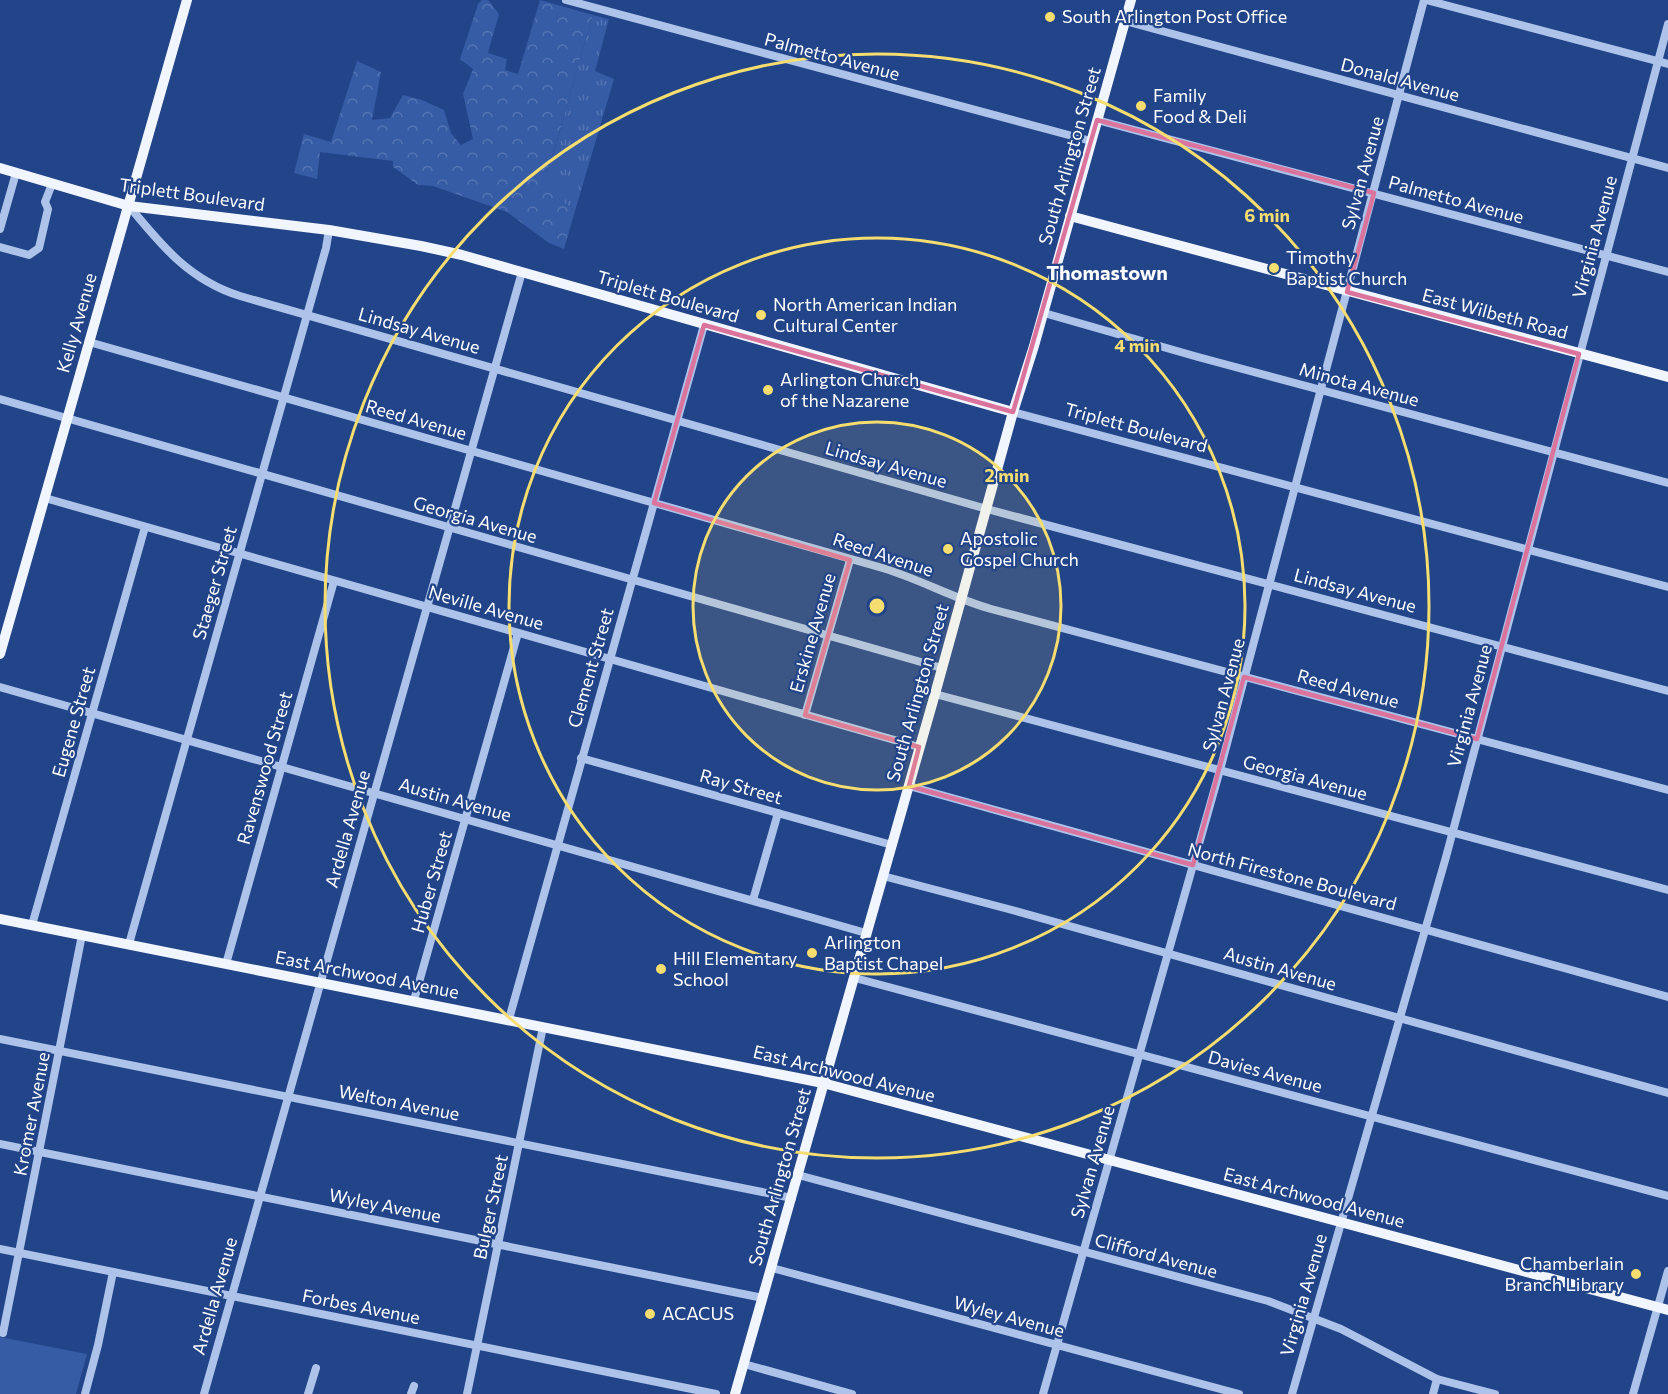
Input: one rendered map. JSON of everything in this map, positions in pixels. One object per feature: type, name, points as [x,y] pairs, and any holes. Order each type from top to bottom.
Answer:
[{"type":"main road","name":"Kelly Avenue","points":[[0,654],[187,0]]},
{"type":"main road","name":"South Arlington Street","points":[[735,1394],[855,978],[1013,412],[1044,313],[1131,0]]},
{"type":"main road","name":"Triplett Boulevard","points":[[0,168],[129,206],[329,230],[421,246],[522,272],[704,326],[1013,412]]},
{"type":"main road","name":"East Wilbeth Road","points":[[1070,216],[1668,377]]},
{"type":"main road","name":"East Archwood Avenue","points":[[0,919],[823,1083],[1663,1309]]},
{"type":"street","name":"Palmetto Avenue","points":[[566,0],[1091,141]]},
{"type":"street","points":[[1425,0],[1668,64]]},
{"type":"street","name":"Sylvan Avenue","points":[[1042,1394],[1220,770],[1425,0]]},
{"type":"street","name":"Donald Avenue","points":[[1125,21],[1668,168]]},
{"type":"street","name":"Virginia Avenue","points":[[1292,1394],[1452,832],[1668,24]]},
{"type":"street","name":"Palmetto Avenue","points":[[1097,120],[1668,272]]},
{"type":"street","points":[[0,228],[16,173]]},
{"type":"street","points":[[0,247],[29,255],[39,248],[48,209],[45,202],[52,184]]},
{"type":"street","name":"Lindsay Avenue","points":[[129,206],[176,259],[206,282],[231,293],[987,508],[1668,691]]},
{"type":"street","name":"Staeger Street","points":[[129,944],[326,248],[329,230]]},
{"type":"street","name":"Ardella Avenue","points":[[204,1394],[522,272]]},
{"type":"street","name":"Minota Avenue","points":[[1044,313],[1320,391],[1668,483]]},
{"type":"street","name":"Clement Street","points":[[509,1019],[704,326]]},
{"type":"street","name":"Reed Avenue","points":[[89,342],[908,575],[960,600],[1668,790]]},
{"type":"street","name":"Georgia Avenue","points":[[0,399],[942,668]]},
{"type":"street","name":"Triplett Boulevard","points":[[1013,412],[1668,587]]},
{"type":"street","name":"Neville Avenue","points":[[45,498],[919,747]]},
{"type":"street","name":"Eugene Street","points":[[32,926],[145,527]]},
{"type":"street","name":"Erskine Avenue","points":[[805,715],[850,560]]},
{"type":"street","name":"Ravenswood Street","points":[[226,964],[334,580]]},
{"type":"street","name":"Huber Street","points":[[414,1000],[518,633]]},
{"type":"street","name":"Austin Avenue","points":[[0,687],[866,933]]},
{"type":"street","name":"Georgia Avenue","points":[[935,694],[1668,890]]},
{"type":"street","name":"Ray Street","points":[[581,758],[892,844]]},
{"type":"street","name":"North Firestone Boulevard","points":[[909,786],[1668,997]]},
{"type":"street","points":[[753,900],[778,813]]},
{"type":"street","name":"Austin Avenue","points":[[883,876],[1668,1093]]},
{"type":"street","name":"Kromer Avenue","points":[[3,1333],[82,935]]},
{"type":"street","name":"Davies Avenue","points":[[855,978],[1668,1196]]},
{"type":"street","name":"Bulger Street","points":[[467,1394],[543,1027]]},
{"type":"street","name":"Welton Avenue","points":[[0,1039],[792,1198]]},
{"type":"street","name":"Wyley Avenue","points":[[0,1144],[763,1298]]},
{"type":"street","name":"Clifford Avenue","points":[[798,1174],[1268,1301],[1314,1317],[1352,1334],[1437,1379],[1495,1394]]},
{"type":"street","name":"Forbes Avenue","points":[[0,1250],[716,1394]]},
{"type":"street","name":"Wyley Avenue","points":[[772,1268],[1239,1394]]},
{"type":"street","points":[[1632,1394],[1663,1309],[1668,1271]]},
{"type":"street","points":[[85,1394],[113,1272]]},
{"type":"street","points":[[744,1364],[852,1394]]},
{"type":"street","points":[[308,1394],[316,1368]]},
{"type":"street","points":[[1433,1394],[1437,1379]]},
{"type":"highlighted area","points":[[1097,120],[1374,193],[1347,292],[1579,354],[1477,739],[1244,677],[1193,865],[909,786],[919,747],[805,715],[850,560],[654,503],[704,325],[1013,412]]},
{"type":"green space","points":[[482,0],[488,0],[499,14],[488,53],[507,59],[505,70],[518,74],[540,0],[593,15],[547,172],[560,200],[575,211],[564,249],[549,243],[507,212],[433,186],[418,185],[393,167],[393,161],[320,152],[317,179],[294,173],[304,134],[331,142],[357,61],[381,72],[372,120],[390,118],[403,95],[422,100],[444,110],[451,133],[461,145],[473,139],[463,94],[473,69],[460,59],[478,4]]},
{"type":"green space","points":[[593,15],[609,19],[595,71],[614,79],[575,211],[560,200],[547,173]]},
{"type":"green space","points":[[0,1337],[87,1354],[76,1394],[0,1394]]},
{"type":"place","name":"South Arlington Post Office","points":[[1050,17]]},
{"type":"place","name":"Family Food & Deli","points":[[1141,106]]},
{"type":"place","name":"Timothy Baptist Church","points":[[1274,268]]},
{"type":"place","name":"North American Indian Cultural Center","points":[[761,315]]},
{"type":"place","name":"Arlington Church of the Nazarene","points":[[768,390]]},
{"type":"place","name":"Apostolic Gospel Church","points":[[948,549]]},
{"type":"place","name":"Arlington Baptist Chapel","points":[[812,953]]},
{"type":"place","name":"Hill Elementary School","points":[[661,969]]},
{"type":"place","name":"Chamberlain Branch Library","points":[[1636,1274]]},
{"type":"place","name":"ACACUS","points":[[650,1314]]},
{"type":"district","name":"Thomastown","points":[[1107,273]]}]
